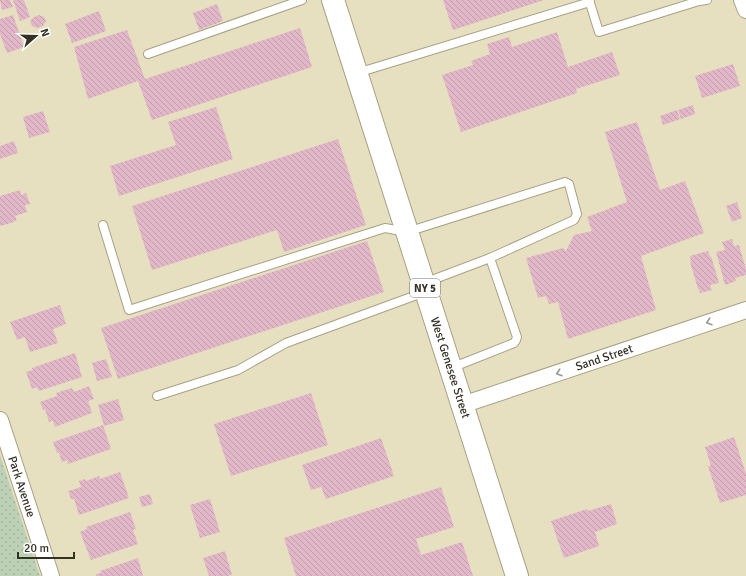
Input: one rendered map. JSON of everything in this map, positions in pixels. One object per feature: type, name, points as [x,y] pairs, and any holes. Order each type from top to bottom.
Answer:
[{"type":"main road","name":"West Genesee Street","points":[[333,0],[517,576]]},
{"type":"street","points":[[742,0],[746,10]]},
{"type":"street","name":"Sand Street","points":[[462,405],[746,310]]},
{"type":"street","name":"Park Avenue","points":[[0,420],[52,576]]},
{"type":"lane","points":[[148,54],[302,0]]},
{"type":"lane","points":[[356,73],[589,1],[599,32],[699,1],[707,0]]},
{"type":"lane","points":[[103,226],[129,310],[385,228],[407,232],[565,182],[569,184],[577,214],[574,220],[424,288],[286,343],[238,370],[157,396]]},
{"type":"lane","points":[[450,368],[514,343],[516,340],[490,258]]},
{"type":"green space","points":[[0,455],[40,576],[0,576]]},
{"type":"building","points":[[0,0],[10,0],[13,7],[2,10]]},
{"type":"building","points":[[13,0],[24,0],[30,17],[20,21]]},
{"type":"building","points":[[443,0],[544,0],[453,30]]},
{"type":"building","points":[[217,4],[223,21],[199,30],[193,13]]},
{"type":"building","points":[[99,11],[106,31],[72,43],[65,24]]},
{"type":"building","points":[[13,15],[24,47],[7,53],[0,34],[0,19]]},
{"type":"building","points":[[39,15],[44,17],[46,21],[43,26],[37,28],[32,26],[30,21]]},
{"type":"building","points":[[300,28],[312,67],[152,120],[138,81],[88,99],[74,47],[127,30],[145,79]]},
{"type":"building","points":[[557,32],[568,67],[612,52],[620,75],[576,89],[577,93],[461,132],[442,75],[473,65],[471,61],[490,54],[487,44],[509,37],[512,47]]},
{"type":"building","points":[[733,64],[740,86],[702,98],[695,76]]},
{"type":"building","points":[[693,105],[695,114],[681,119],[678,110]]},
{"type":"building","points":[[216,107],[233,159],[119,196],[110,166],[176,145],[168,122]]},
{"type":"building","points":[[677,110],[680,119],[663,125],[660,116]]},
{"type":"building","points":[[43,111],[50,132],[29,138],[23,117]]},
{"type":"building","points":[[637,122],[660,190],[685,181],[704,233],[641,256],[656,310],[568,339],[558,302],[549,304],[546,296],[538,298],[526,258],[563,248],[566,251],[574,235],[592,231],[587,217],[627,202],[605,132]]},
{"type":"building","points":[[338,139],[366,225],[284,252],[277,230],[152,270],[132,206]]},
{"type":"building","points":[[14,141],[18,153],[0,159],[0,146]]},
{"type":"building","points":[[20,190],[21,195],[26,193],[30,204],[25,205],[27,212],[15,216],[17,220],[0,226],[0,196]]},
{"type":"building","points":[[737,202],[742,218],[732,222],[726,206]]},
{"type":"building","points":[[732,239],[734,246],[739,245],[746,269],[746,275],[735,278],[736,281],[725,285],[716,252],[725,250],[722,242]]},
{"type":"building","points":[[367,241],[384,292],[118,379],[101,328]]},
{"type":"building","points":[[708,251],[710,257],[711,256],[719,283],[710,285],[712,290],[700,293],[690,262],[690,256]]},
{"type":"building","points":[[60,305],[66,324],[53,329],[58,343],[30,352],[25,337],[17,340],[10,322]]},
{"type":"building","points":[[75,353],[82,377],[39,391],[37,387],[32,389],[26,372],[33,370],[32,368]]},
{"type":"building","points":[[106,359],[112,377],[97,381],[92,363]]},
{"type":"building","points":[[89,386],[94,399],[88,401],[92,413],[55,427],[53,421],[49,422],[45,409],[43,410],[40,402],[57,396],[56,393],[72,388],[74,392]]},
{"type":"building","points":[[311,393],[328,445],[231,476],[214,424]]},
{"type":"building","points":[[118,399],[124,420],[104,426],[98,405]]},
{"type":"building","points":[[103,425],[111,449],[68,464],[67,460],[62,462],[53,442]]},
{"type":"building","points":[[734,437],[746,474],[746,495],[720,503],[708,466],[711,466],[705,447]]},
{"type":"building","points":[[381,438],[394,476],[326,499],[321,487],[311,490],[302,465]]},
{"type":"building","points":[[120,472],[129,498],[79,515],[74,499],[71,499],[68,491],[81,487],[79,481],[85,479],[86,481],[99,476],[100,479]]},
{"type":"building","points":[[441,487],[454,527],[416,539],[421,555],[462,542],[473,576],[296,576],[284,538]]},
{"type":"building","points":[[150,494],[153,504],[142,507],[139,497]]},
{"type":"building","points":[[210,499],[220,532],[200,538],[190,505]]},
{"type":"building","points":[[611,504],[617,524],[595,532],[599,546],[564,558],[551,521],[587,509],[588,511]]},
{"type":"building","points":[[130,512],[136,529],[133,530],[138,544],[91,560],[80,532],[87,529],[86,527]]},
{"type":"building","points":[[225,551],[232,575],[209,576],[203,558]]},
{"type":"building","points":[[138,558],[143,576],[96,576],[96,574],[101,573],[100,571]]}]
